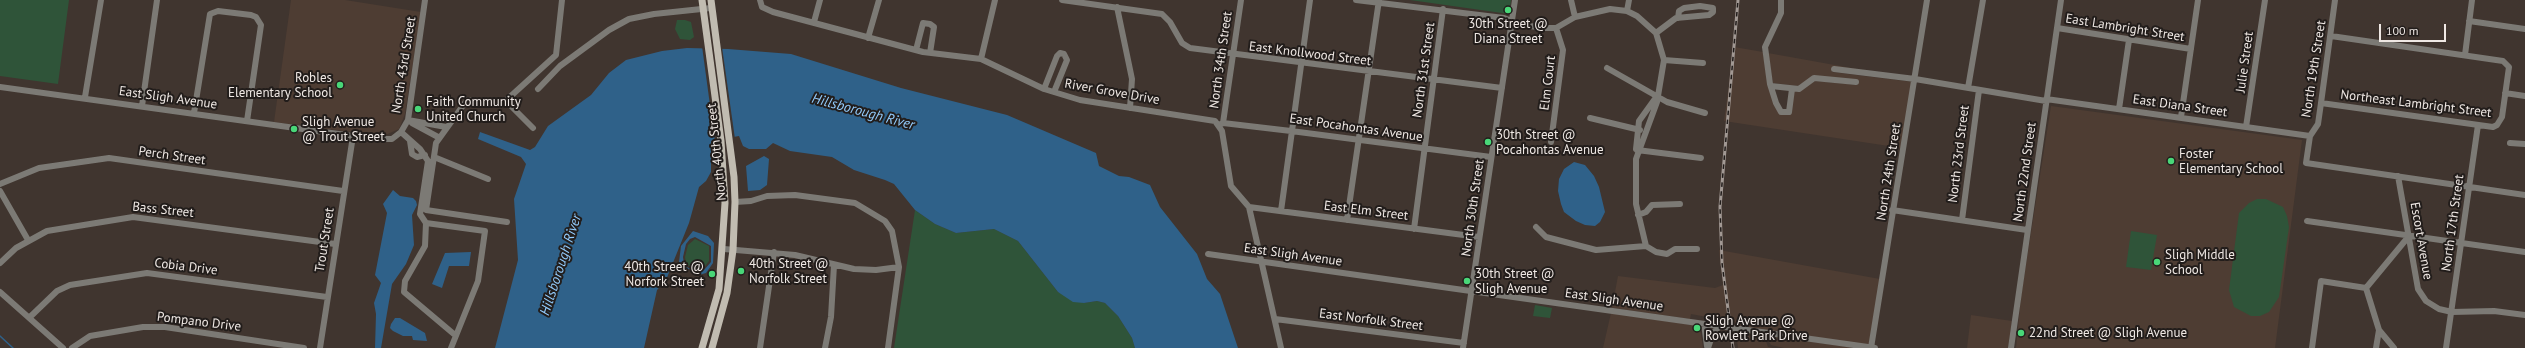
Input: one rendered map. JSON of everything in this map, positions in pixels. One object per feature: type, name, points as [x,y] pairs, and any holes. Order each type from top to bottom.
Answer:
[{"type":"main road","name":"North 40th Street","points":[[702,0],[721,142],[725,203],[724,249],[719,289],[702,348]]},
{"type":"main road","name":"North 40th Street","points":[[711,4],[730,140],[735,202],[733,250],[727,293],[712,348]]},
{"type":"street","points":[[85,97],[101,0]]},
{"type":"street","points":[[142,106],[157,0]]},
{"type":"street","name":"North 43rd Street","points":[[401,132],[408,120],[425,0]]},
{"type":"street","points":[[507,222],[426,210],[438,137],[467,100],[501,105],[556,55],[562,0]]},
{"type":"street","name":"River Grove Drive","points":[[760,0],[762,7],[773,12],[868,38],[930,53],[981,59],[1044,89],[1080,100],[1210,120],[1221,124]]},
{"type":"street","points":[[814,22],[820,0]]},
{"type":"street","points":[[868,38],[879,0]]},
{"type":"street","points":[[981,59],[995,0]]},
{"type":"street","name":"East Knollwood Street","points":[[1062,0],[1162,14],[1170,22],[1182,44],[1190,48],[1233,56],[1502,88]]},
{"type":"street","name":"North 34th Street","points":[[1221,124],[1241,0]]},
{"type":"street","points":[[1281,211],[1310,0]]},
{"type":"street","points":[[1356,0],[1378,1],[1443,9],[1504,18],[1512,21],[1556,28],[1574,16],[1610,9],[1627,11],[1637,16],[1656,33],[1664,60],[1657,96],[1658,102],[1637,150],[1634,177],[1638,215],[1646,246]]},
{"type":"street","name":"North 30th Street","points":[[1464,345],[1515,0]]},
{"type":"street","points":[[1571,0],[1574,16]]},
{"type":"street","points":[[1627,11],[1629,0]]},
{"type":"street","points":[[1781,0],[1781,13],[1765,47],[1771,86],[1776,103],[1781,112],[1788,112],[1792,89]]},
{"type":"street","name":"North 24th Street","points":[[1871,348],[1927,0]]},
{"type":"street","name":"North 23rd Street","points":[[1968,88],[1983,0]]},
{"type":"street","name":"North 22nd Street","points":[[2011,348],[2061,0]]},
{"type":"street","points":[[2181,117],[2198,0]]},
{"type":"street","name":"Julie Street","points":[[2246,127],[2265,0]]},
{"type":"street","name":"North 19th Street","points":[[2335,0],[2322,103],[2318,124],[2310,136],[2306,163],[2398,176]]},
{"type":"street","points":[[2465,55],[2472,0]]},
{"type":"street","points":[[1347,220],[1378,1]]},
{"type":"street","points":[[538,89],[560,66],[589,44],[629,19],[654,14],[703,8],[711,4]]},
{"type":"street","points":[[1656,33],[1678,18],[1709,14],[1713,12],[1713,8],[1700,6],[1680,9],[1678,18]]},
{"type":"street","points":[[1117,7],[1132,79],[1130,108]]},
{"type":"street","name":"North 31st Street","points":[[1414,229],[1443,9]]},
{"type":"street","points":[[194,113],[210,14],[218,11],[251,15],[256,17],[261,25],[247,121]]},
{"type":"street","points":[[2469,21],[2525,29]]},
{"type":"street","points":[[916,50],[923,23],[930,24],[934,28],[930,53]]},
{"type":"street","name":"Elm Court","points":[[1551,142],[1563,50],[1556,28]]},
{"type":"street","name":"East Lambright Street","points":[[2057,28],[2191,49]]},
{"type":"street","points":[[2331,36],[2503,61],[2509,66],[2505,93],[2525,96]]},
{"type":"street","points":[[2119,108],[2129,40]]},
{"type":"street","points":[[1044,89],[1057,56],[1060,53],[1064,54],[1067,60],[1054,92]]},
{"type":"street","points":[[1664,60],[1703,63]]},
{"type":"street","points":[[1607,68],[1667,102],[1705,114]]},
{"type":"street","name":"East Diana Street","points":[[1834,69],[2310,136]]},
{"type":"street","points":[[1771,86],[1799,89],[1814,78],[1856,82]]},
{"type":"street","name":"East Sligh Avenue","points":[[0,87],[85,97],[384,140],[392,139],[401,132]]},
{"type":"street","name":"North 23rd Street","points":[[1962,220],[1979,90]]},
{"type":"street","name":"Northeast Lambright Street","points":[[2322,103],[2493,127],[2497,125],[2502,117],[2505,93]]},
{"type":"street","points":[[1637,150],[1635,147],[1637,129],[1643,114],[1657,96]]},
{"type":"street","points":[[506,101],[533,128]]},
{"type":"street","points":[[1590,118],[1645,131]]},
{"type":"street","points":[[408,120],[446,127]]},
{"type":"street","points":[[408,120],[438,137]]},
{"type":"street","points":[[1221,124],[1232,186],[1249,207],[1263,262],[1281,348]]},
{"type":"street","name":"East Pocahontas Avenue","points":[[1221,124],[1291,131],[1491,157]]},
{"type":"street","name":"North 17th Street","points":[[2446,348],[2478,125]]},
{"type":"street","points":[[401,132],[410,141],[412,154],[417,156],[425,155],[428,161],[420,214],[426,223],[425,246],[405,281],[404,292],[455,335]]},
{"type":"street","name":"Trout Street","points":[[320,348],[343,191],[353,136]]},
{"type":"street","points":[[2510,143],[2525,144]]},
{"type":"street","points":[[1637,150],[1701,158]]},
{"type":"street","points":[[434,157],[488,179]]},
{"type":"street","name":"Perch Street","points":[[0,184],[39,168],[109,158],[343,191]]},
{"type":"street","points":[[2398,176],[2525,195]]},
{"type":"street","name":"Escort Avenue","points":[[2398,176],[2418,289],[2426,301],[2439,309],[2452,312],[2494,311],[2525,315]]},
{"type":"street","points":[[0,192],[28,240]]},
{"type":"street","points":[[735,202],[751,201],[767,196],[795,195],[864,206],[885,221],[892,230],[899,267],[888,348]]},
{"type":"street","points":[[1638,215],[1646,212],[1652,205],[1680,204]]},
{"type":"street","name":"East Elm Street","points":[[1249,207],[1479,237]]},
{"type":"street","points":[[1893,210],[2027,230]]},
{"type":"street","name":"Bass Street","points":[[0,263],[16,248],[28,240],[60,227],[133,217],[335,244]]},
{"type":"street","points":[[2307,221],[2525,252]]},
{"type":"street","points":[[426,223],[485,231],[478,281],[451,348]]},
{"type":"street","points":[[1536,227],[1546,237],[1596,250],[1646,246],[1656,252],[1667,254],[1676,249],[1697,249]]},
{"type":"street","points":[[2366,288],[2409,236]]},
{"type":"street","points":[[724,249],[774,252],[834,265],[869,270],[899,267]]},
{"type":"street","points":[[760,348],[774,252]]},
{"type":"street","name":"East Sligh Avenue","points":[[1208,254],[1875,348]]},
{"type":"street","points":[[824,348],[831,317],[834,265]]},
{"type":"street","name":"Cobia Drive","points":[[30,317],[57,291],[70,285],[147,273],[327,297]]},
{"type":"street","points":[[2312,348],[2321,281],[2366,288]]},
{"type":"street","points":[[2366,288],[2379,330],[2394,348]]},
{"type":"street","points":[[0,292],[30,317],[63,348]]},
{"type":"street","name":"East Norfolk Street","points":[[1275,319],[1464,345]]},
{"type":"street","points":[[1704,324],[1708,348]]},
{"type":"street","points":[[1708,348],[1712,333],[1720,326]]},
{"type":"street","name":"Pompano Drive","points":[[72,348],[90,336],[151,327],[165,327],[304,348]]},
{"type":"street","points":[[2376,348],[2379,330]]},
{"type":"shaded area","points":[[291,0],[345,0],[421,12],[405,114],[399,129],[383,136],[274,122]]},
{"type":"shaded area","points":[[1734,47],[1763,52],[1768,86],[1781,115],[1787,115],[1794,91],[1815,81],[1858,85],[1858,80],[1815,76],[1798,86],[1773,83],[1768,53],[1868,71],[1832,67],[1832,72],[1913,82],[1902,148],[1724,121]]},
{"type":"shaded area","points":[[2051,106],[2302,140],[2275,348],[2016,348],[2021,296]]},
{"type":"shaded area","points":[[1719,250],[1880,279],[1869,345],[1735,326],[1734,322],[1691,314],[1690,319],[1612,308],[1618,276],[1715,288],[1723,285]]},
{"type":"shaded area","points":[[1611,313],[1698,327],[1701,334],[1703,348],[1603,348]]},
{"type":"shaded area","points":[[1971,315],[2012,321],[2008,348],[1967,348]]},
{"type":"shaded area","points":[[1736,331],[1855,348],[1784,348],[1771,345],[1765,336],[1739,333],[1736,336]]},
{"type":"shaded area","points":[[1739,335],[1765,338],[1768,347],[1773,348],[1738,348],[1737,340]]},
{"type":"green space","points":[[0,0],[69,0],[58,84],[0,76]]},
{"type":"green space","points":[[1410,0],[1511,0],[1509,14]]},
{"type":"green space","points":[[677,20],[691,22],[694,37],[690,40],[680,39],[675,29]]},
{"type":"green space","points":[[2257,199],[2266,199],[2283,207],[2287,216],[2289,227],[2279,297],[2269,312],[2260,316],[2251,316],[2234,307],[2229,290],[2239,213],[2249,203]]},
{"type":"green space","points":[[915,210],[935,224],[956,233],[994,229],[1018,241],[1058,292],[1084,303],[1097,301],[1105,303],[1118,316],[1132,338],[1135,348],[894,348]]},
{"type":"green space","points":[[2131,231],[2157,235],[2151,270],[2126,267]]},
{"type":"green space","points":[[695,239],[709,246],[709,261],[703,269],[689,266],[686,263],[685,257],[688,245]]},
{"type":"green space","points":[[1535,305],[1552,308],[1550,318],[1533,316]]},
{"type":"water","name":"Hillsborough River","points":[[687,48],[728,49],[791,54],[901,88],[1007,115],[1096,153],[1099,166],[1119,176],[1129,177],[1150,185],[1160,207],[1197,254],[1207,279],[1220,294],[1238,348],[1135,348],[1132,338],[1118,316],[1105,303],[1097,301],[1084,303],[1073,302],[1058,292],[1018,241],[994,229],[956,233],[935,224],[915,210],[894,184],[854,170],[832,157],[790,151],[773,143],[766,149],[749,149],[743,146],[739,136],[711,141],[711,172],[706,181],[699,187],[689,223],[666,280],[657,290],[644,348],[495,348],[518,260],[514,199],[526,164],[521,157],[478,139],[480,132],[530,150],[535,147],[548,126],[591,95],[609,73],[626,60],[662,51]]},
{"type":"water","points":[[764,156],[769,159],[767,185],[760,190],[748,191],[746,166]]},
{"type":"water","points":[[1574,162],[1585,165],[1594,176],[1599,187],[1605,212],[1600,222],[1595,226],[1585,225],[1576,221],[1564,212],[1561,204],[1558,191],[1559,179],[1564,169]]},
{"type":"water","points":[[393,190],[400,196],[413,198],[416,201],[417,205],[412,215],[414,245],[406,264],[392,284],[381,348],[375,348],[376,314],[374,303],[381,283],[375,275],[387,213],[383,204]]},
{"type":"water","points":[[693,231],[708,236],[714,243],[713,263],[706,273],[699,275],[689,269],[681,270],[679,262],[681,246]],"holes":[[[695,237],[711,246],[711,262],[704,270],[688,268],[684,264],[683,257],[686,244],[690,239]]]},
{"type":"water","points":[[471,252],[469,266],[449,266],[442,288],[432,284],[445,253]]},
{"type":"water","points":[[395,318],[400,318],[425,333],[427,341],[413,340],[412,336],[403,336],[393,331],[390,328]]},
{"type":"pier","points":[[702,46],[722,47],[735,139],[715,142]]},
{"type":"waterway","points":[[0,336],[13,348]]},
{"type":"railway","points":[[1733,348],[1722,263],[1720,207],[1738,0]]},
{"type":"place","name":"30th Street @ Diana Street","points":[[1508,10]]},
{"type":"place","name":"Robles Elementary School","points":[[340,85]]},
{"type":"place","name":"Faith Community United Church","points":[[418,109]]},
{"type":"place","name":"Sligh Avenue @ Trout Street","points":[[294,129]]},
{"type":"place","name":"30th Street @ Pocahontas Avenue","points":[[1488,142]]},
{"type":"place","name":"Foster Elementary School","points":[[2171,161]]},
{"type":"place","name":"Sligh Middle School","points":[[2157,262]]},
{"type":"place","name":"40th Street @ Norfolk Street","points":[[741,271]]},
{"type":"place","name":"40th Street @ Norfork Street","points":[[712,274]]},
{"type":"place","name":"30th Street @ Sligh Avenue","points":[[1467,281]]},
{"type":"place","name":"Sligh Avenue @ Rowlett Park Drive","points":[[1697,328]]},
{"type":"place","name":"22nd Street @ Sligh Avenue","points":[[2021,333]]}]
